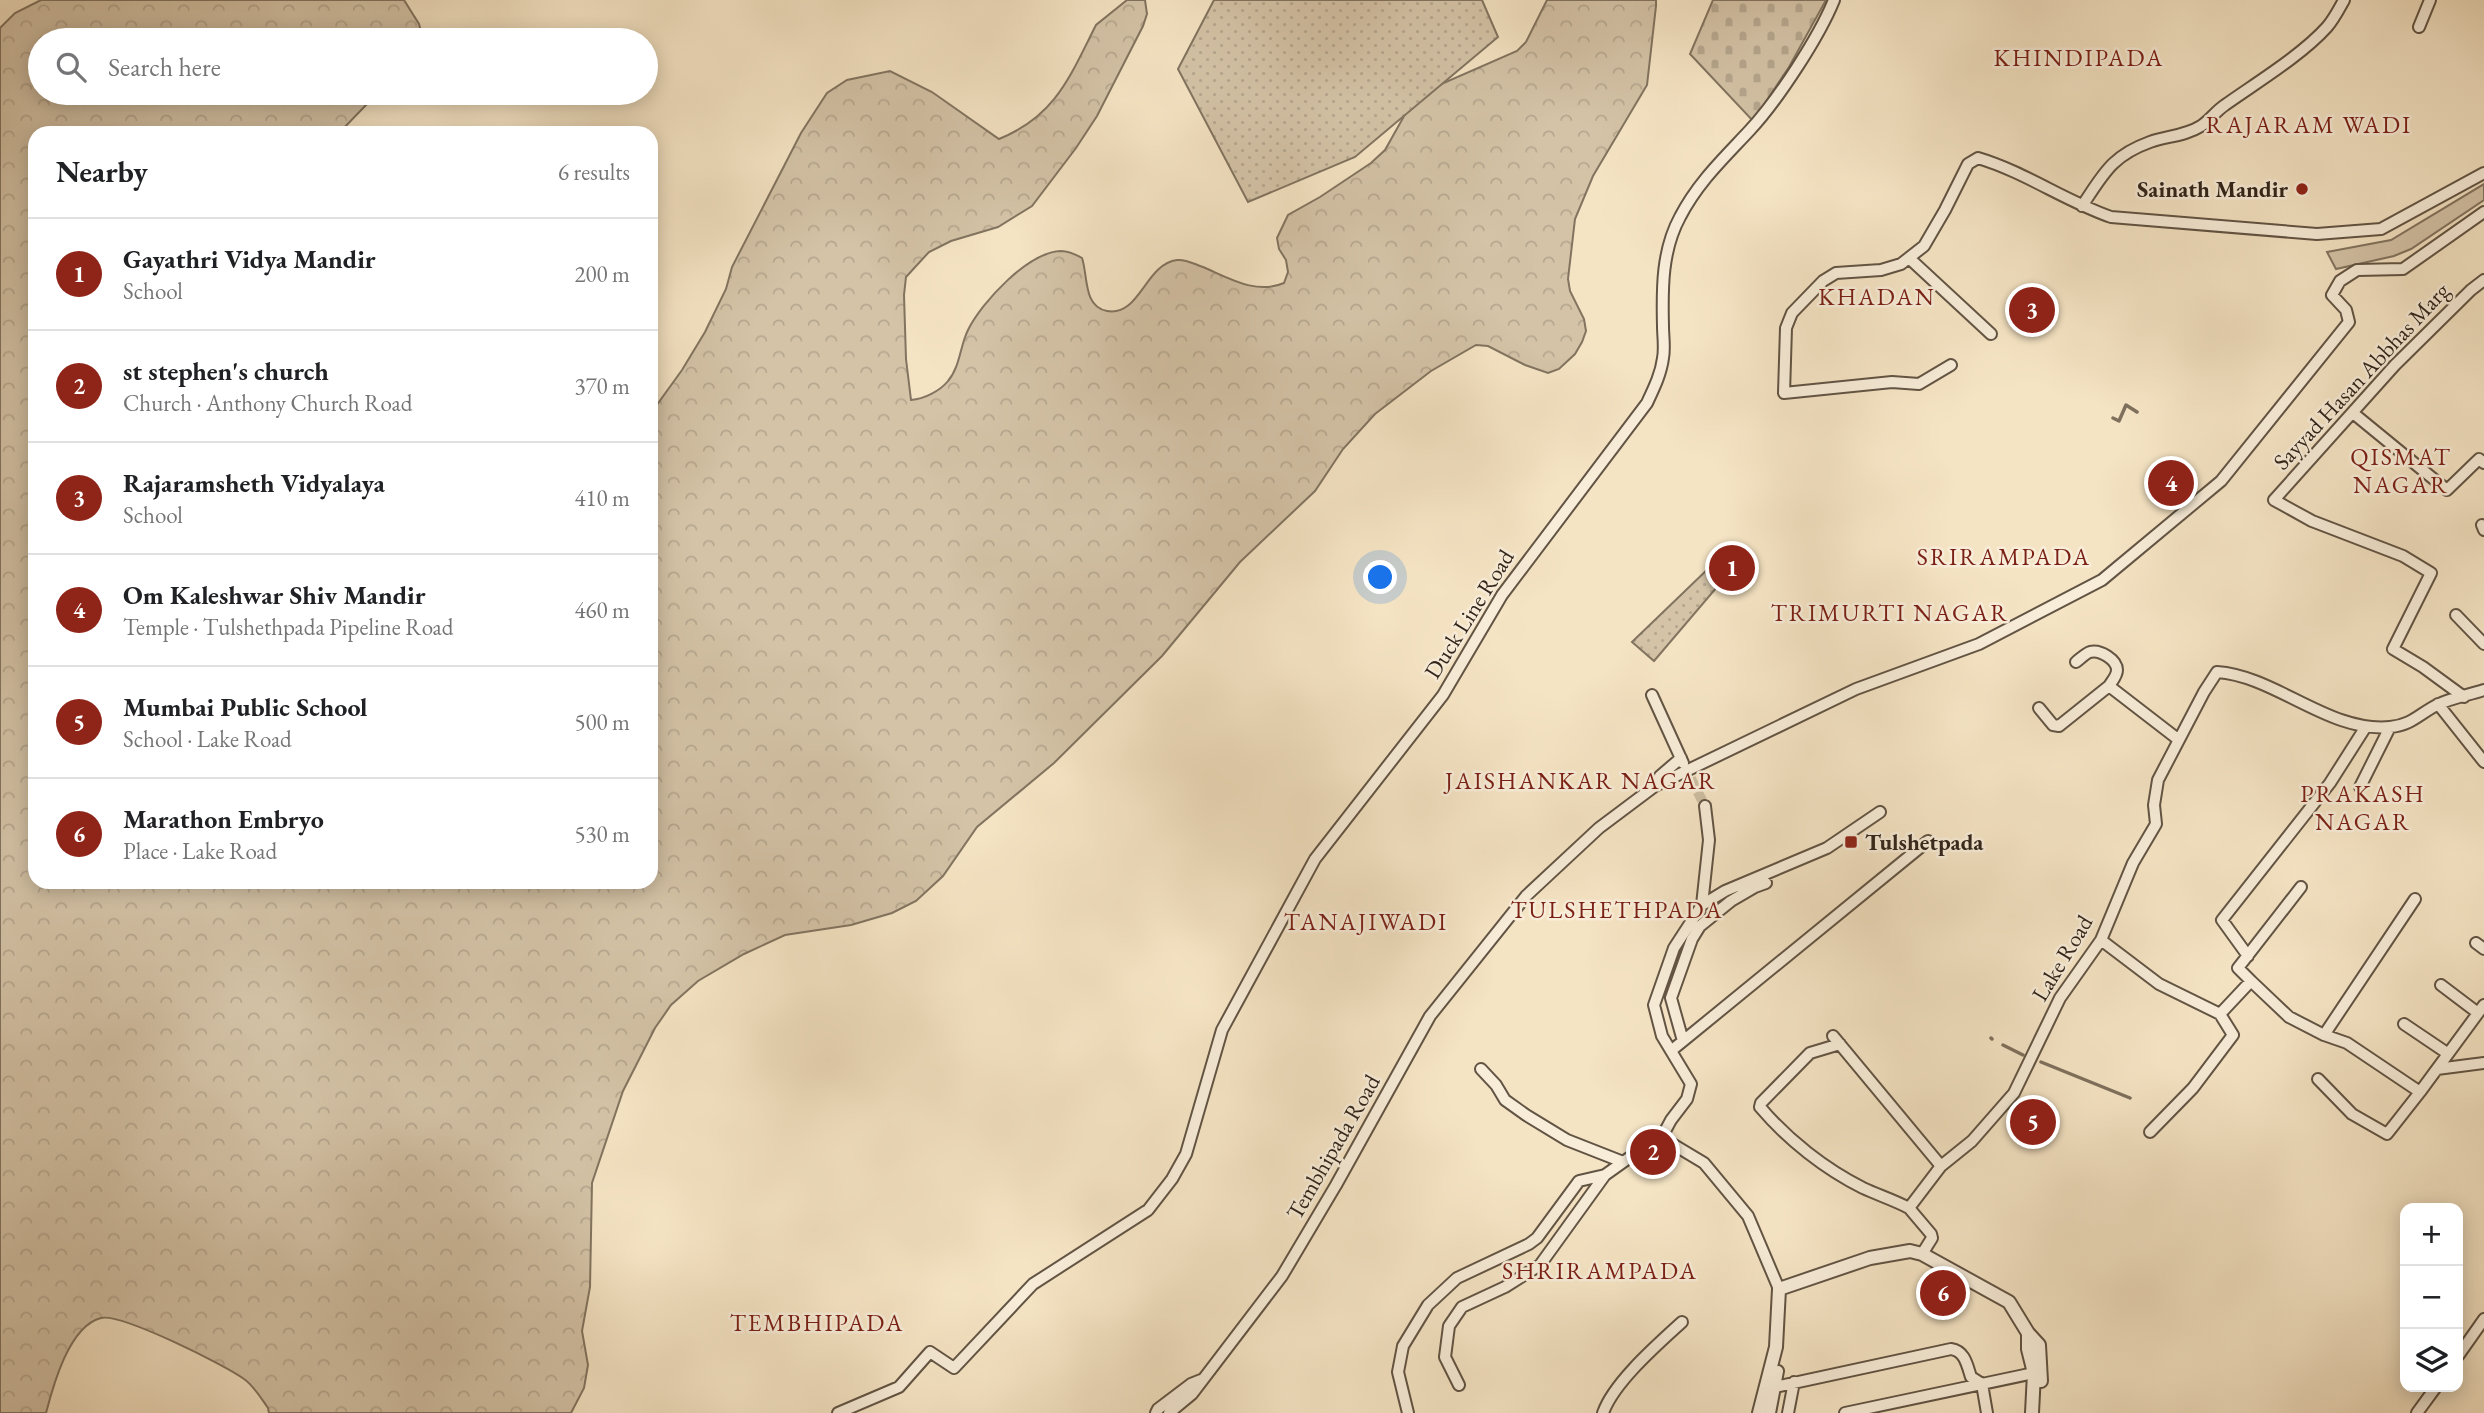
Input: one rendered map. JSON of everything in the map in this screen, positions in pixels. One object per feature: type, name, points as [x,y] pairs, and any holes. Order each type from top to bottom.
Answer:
[{"type":"street","name":"Duck Line Road","points":[[838,1413],[899,1387],[930,1352],[954,1368],[1033,1284],[1148,1210],[1172,1180],[1186,1154],[1222,1030],[1315,859],[1443,695],[1502,595],[1647,403],[1659,378],[1664,355],[1662,296],[1665,256],[1679,218],[1706,176],[1771,104],[1834,0]]},
{"type":"street","points":[[2082,206],[2100,176],[2117,160],[2151,142],[2183,134],[2202,125],[2221,107],[2263,80],[2321,33],[2344,0]]},
{"type":"street","points":[[2418,27],[2430,0]]},
{"type":"street","points":[[1951,365],[1919,384],[1892,382],[1784,393],[1786,328],[1792,313],[1823,281],[1836,273],[1881,270],[1901,264],[1924,246],[1968,164],[1978,158],[2000,165],[2082,206],[2111,216],[2144,221],[2317,234],[2381,229],[2484,173]]},
{"type":"street","points":[[1655,786],[1856,689],[1979,644],[2102,580],[2221,481],[2349,323],[2346,310],[2332,295],[2340,281],[2357,270],[2403,269],[2484,212]]},
{"type":"street","points":[[1909,258],[1991,334]]},
{"type":"street","name":"Sayyad Hasan Abbhas Marg","points":[[2464,696],[2393,649],[2431,573],[2403,556],[2312,521],[2274,500],[2395,365],[2470,290],[2484,280]]},
{"type":"street","points":[[2353,413],[2447,490],[2479,459],[2484,463]]},
{"type":"street","points":[[2456,615],[2484,643]]},
{"type":"street","points":[[2039,708],[2053,725],[2059,726],[2109,686],[2117,675],[2117,667],[2112,660],[2095,652],[2089,652],[2076,662]]},
{"type":"street","name":"Lake Road","points":[[1909,1208],[1941,1166],[1972,1141],[2014,1093],[2060,998],[2101,940],[2133,863],[2156,824],[2154,806],[2158,779],[2217,672],[2245,677],[2365,728],[2410,724],[2438,704],[2484,690]]},
{"type":"street","points":[[2109,686],[2179,740]]},
{"type":"street","points":[[1652,695],[1682,761],[1660,776],[1655,786]]},
{"type":"street","points":[[2438,704],[2484,762]]},
{"type":"street","points":[[2360,787],[2390,727]]},
{"type":"street","points":[[2248,956],[2222,920],[2330,783],[2365,728]]},
{"type":"street","name":"Tembhipada Road","points":[[1169,1413],[1192,1394],[1282,1276],[1430,1016],[1527,896],[1599,828],[1655,786]]},
{"type":"street","points":[[1702,905],[1709,840],[1705,806]]},
{"type":"street","points":[[1459,1385],[1445,1357],[1449,1326],[1462,1307],[1506,1287],[1540,1265],[1605,1175],[1664,1133],[1687,1099],[1691,1084],[1662,1036],[1654,1005],[1674,948],[1702,905],[1724,891],[1827,848],[1880,813]]},
{"type":"street","points":[[1672,1050],[1928,841]]},
{"type":"street","points":[[1683,1041],[1671,998],[1692,939],[1700,926],[1731,901],[1766,883]]},
{"type":"street","points":[[2301,887],[2238,968],[2289,1017],[2324,1035],[2347,1043],[2420,1092]]},
{"type":"street","points":[[2324,1035],[2415,899]]},
{"type":"street","points":[[2101,940],[2159,984],[2220,1014],[2233,1035],[2193,1088],[2150,1132]]},
{"type":"street","points":[[2220,1014],[2251,981]]},
{"type":"street","points":[[2318,1079],[2352,1114],[2387,1134],[2481,1009],[2441,985]]},
{"type":"street","points":[[2404,1024],[2447,1053]]},
{"type":"street","points":[[1922,1254],[1932,1238],[1931,1234],[1909,1208],[1865,1189],[1826,1167],[1760,1107],[1761,1103],[1810,1053],[1837,1040],[1941,1166]]},
{"type":"street","points":[[2437,1069],[2484,1063]]},
{"type":"street","points":[[1481,1069],[1505,1100],[1526,1115],[1567,1140],[1623,1162]]},
{"type":"street","points":[[1664,1133],[1669,1142],[1704,1163],[1748,1216],[1779,1289],[1770,1413]]},
{"type":"street","points":[[1408,1413],[1398,1372],[1403,1346],[1428,1305],[1457,1279],[1537,1238],[1578,1181],[1605,1175]]},
{"type":"street","points":[[1779,1289],[1870,1258],[1910,1251],[1922,1254],[2009,1302],[2028,1334],[2039,1345],[2031,1413]]},
{"type":"street","points":[[2463,1349],[2484,1319]]},
{"type":"street","points":[[1603,1413],[1607,1401],[1652,1350],[1682,1322]]},
{"type":"street","points":[[1771,1387],[1951,1349],[1961,1353],[1971,1377],[1982,1384],[1987,1413]]},
{"type":"street","points":[[1759,1413],[1778,1371]]},
{"type":"street","points":[[1845,1413],[2035,1375]]},
{"type":"street","points":[[2035,1375],[2039,1413]]},
{"type":"street","points":[[1156,1413],[1191,1384],[1203,1379]]},
{"type":"street","points":[[1788,1413],[1794,1382]]},
{"type":"street","points":[[2417,1413],[2432,1392]]},
{"type":"green space","points":[[41,0],[404,0],[420,28],[28,28],[28,105],[366,105],[346,126],[28,126],[28,889],[658,889],[658,403],[705,332],[726,289],[732,267],[801,133],[827,93],[847,80],[890,71],[932,92],[999,139],[1035,119],[1048,106],[1069,77],[1096,25],[1127,0],[1145,0],[1147,14],[1143,26],[1097,116],[1032,206],[998,227],[951,241],[929,252],[906,277],[906,359],[911,400],[931,394],[945,385],[955,369],[965,336],[984,306],[1007,280],[1048,254],[1064,251],[1082,258],[1090,297],[1099,308],[1107,311],[1118,311],[1127,306],[1157,270],[1177,260],[1190,262],[1243,284],[1263,287],[1284,283],[1288,272],[1277,238],[1288,215],[1371,163],[1385,150],[1408,109],[1423,92],[1517,51],[1526,42],[1547,0],[1656,0],[1647,85],[1593,176],[1575,219],[1568,279],[1586,331],[1575,354],[1559,369],[1548,373],[1525,365],[1488,346],[1476,345],[1431,371],[1375,414],[1343,449],[1315,491],[1240,562],[1162,656],[1054,763],[977,827],[943,876],[916,901],[892,913],[851,925],[785,935],[744,954],[698,981],[671,1005],[655,1028],[623,1091],[592,1183],[590,1287],[582,1331],[588,1365],[584,1388],[571,1413],[269,1413],[254,1389],[233,1372],[150,1331],[129,1323],[101,1318],[90,1323],[71,1344],[58,1373],[46,1413],[0,1413],[0,28],[15,13]]},
{"type":"green space","points":[[1214,0],[1482,0],[1498,37],[1355,157],[1248,202],[1178,69]]},
{"type":"green space","points":[[1713,0],[1826,0],[1789,67],[1753,121],[1690,54]]},
{"type":"green space","points":[[2484,184],[2484,200],[2411,249],[2394,256],[2336,269],[2327,252],[2391,240]]},
{"type":"green space","points":[[1711,566],[1723,580],[1654,661],[1632,642]]},
{"type":"waterway","points":[[2113,418],[2119,421],[2126,405],[2137,412]]},
{"type":"waterway","points":[[2003,1045],[2023,1055]]},
{"type":"waterway","points":[[2041,1062],[2130,1098]]},
{"type":"tunnel","points":[[1684,765],[1705,806]]},
{"type":"place","name":"Sainath Mandir","points":[[2302,189]]},
{"type":"place","name":"Rajaramsheth Vidyalaya","points":[[2032,310]]},
{"type":"place","name":"Om Kaleshwar Shiv Mandir","points":[[2171,483]]},
{"type":"place","name":"Gayathri Vidya Mandir","points":[[1732,568]]},
{"type":"place","name":"Tulshetpada","points":[[1851,842]]},
{"type":"place","name":"Mumbai Public School","points":[[2033,1122]]},
{"type":"place","name":"st stephen's church","points":[[1653,1152]]},
{"type":"place","name":"Marathon Embryo","points":[[1943,1293]]},
{"type":"district","name":"KHINDIPADA","points":[[2079,58]]},
{"type":"district","name":"RAJARAM WADI","points":[[2309,125]]},
{"type":"district","name":"KHADAN","points":[[1877,297]]},
{"type":"district","name":"QISMAT NAGAR","points":[[2401,471]]},
{"type":"district","name":"SRIRAMPADA","points":[[2004,557]]},
{"type":"district","name":"TRIMURTI NAGAR","points":[[1890,613]]},
{"type":"district","name":"JAISHANKAR NAGAR","points":[[1581,781]]},
{"type":"district","name":"PRAKASH NAGAR","points":[[2363,808]]},
{"type":"district","name":"TULSHETHPADA","points":[[1617,910]]},
{"type":"district","name":"TANAJIWADI","points":[[1366,922]]},
{"type":"district","name":"SHRIRAMPADA","points":[[1600,1271]]},
{"type":"district","name":"TEMBHIPADA","points":[[817,1323]]}]
